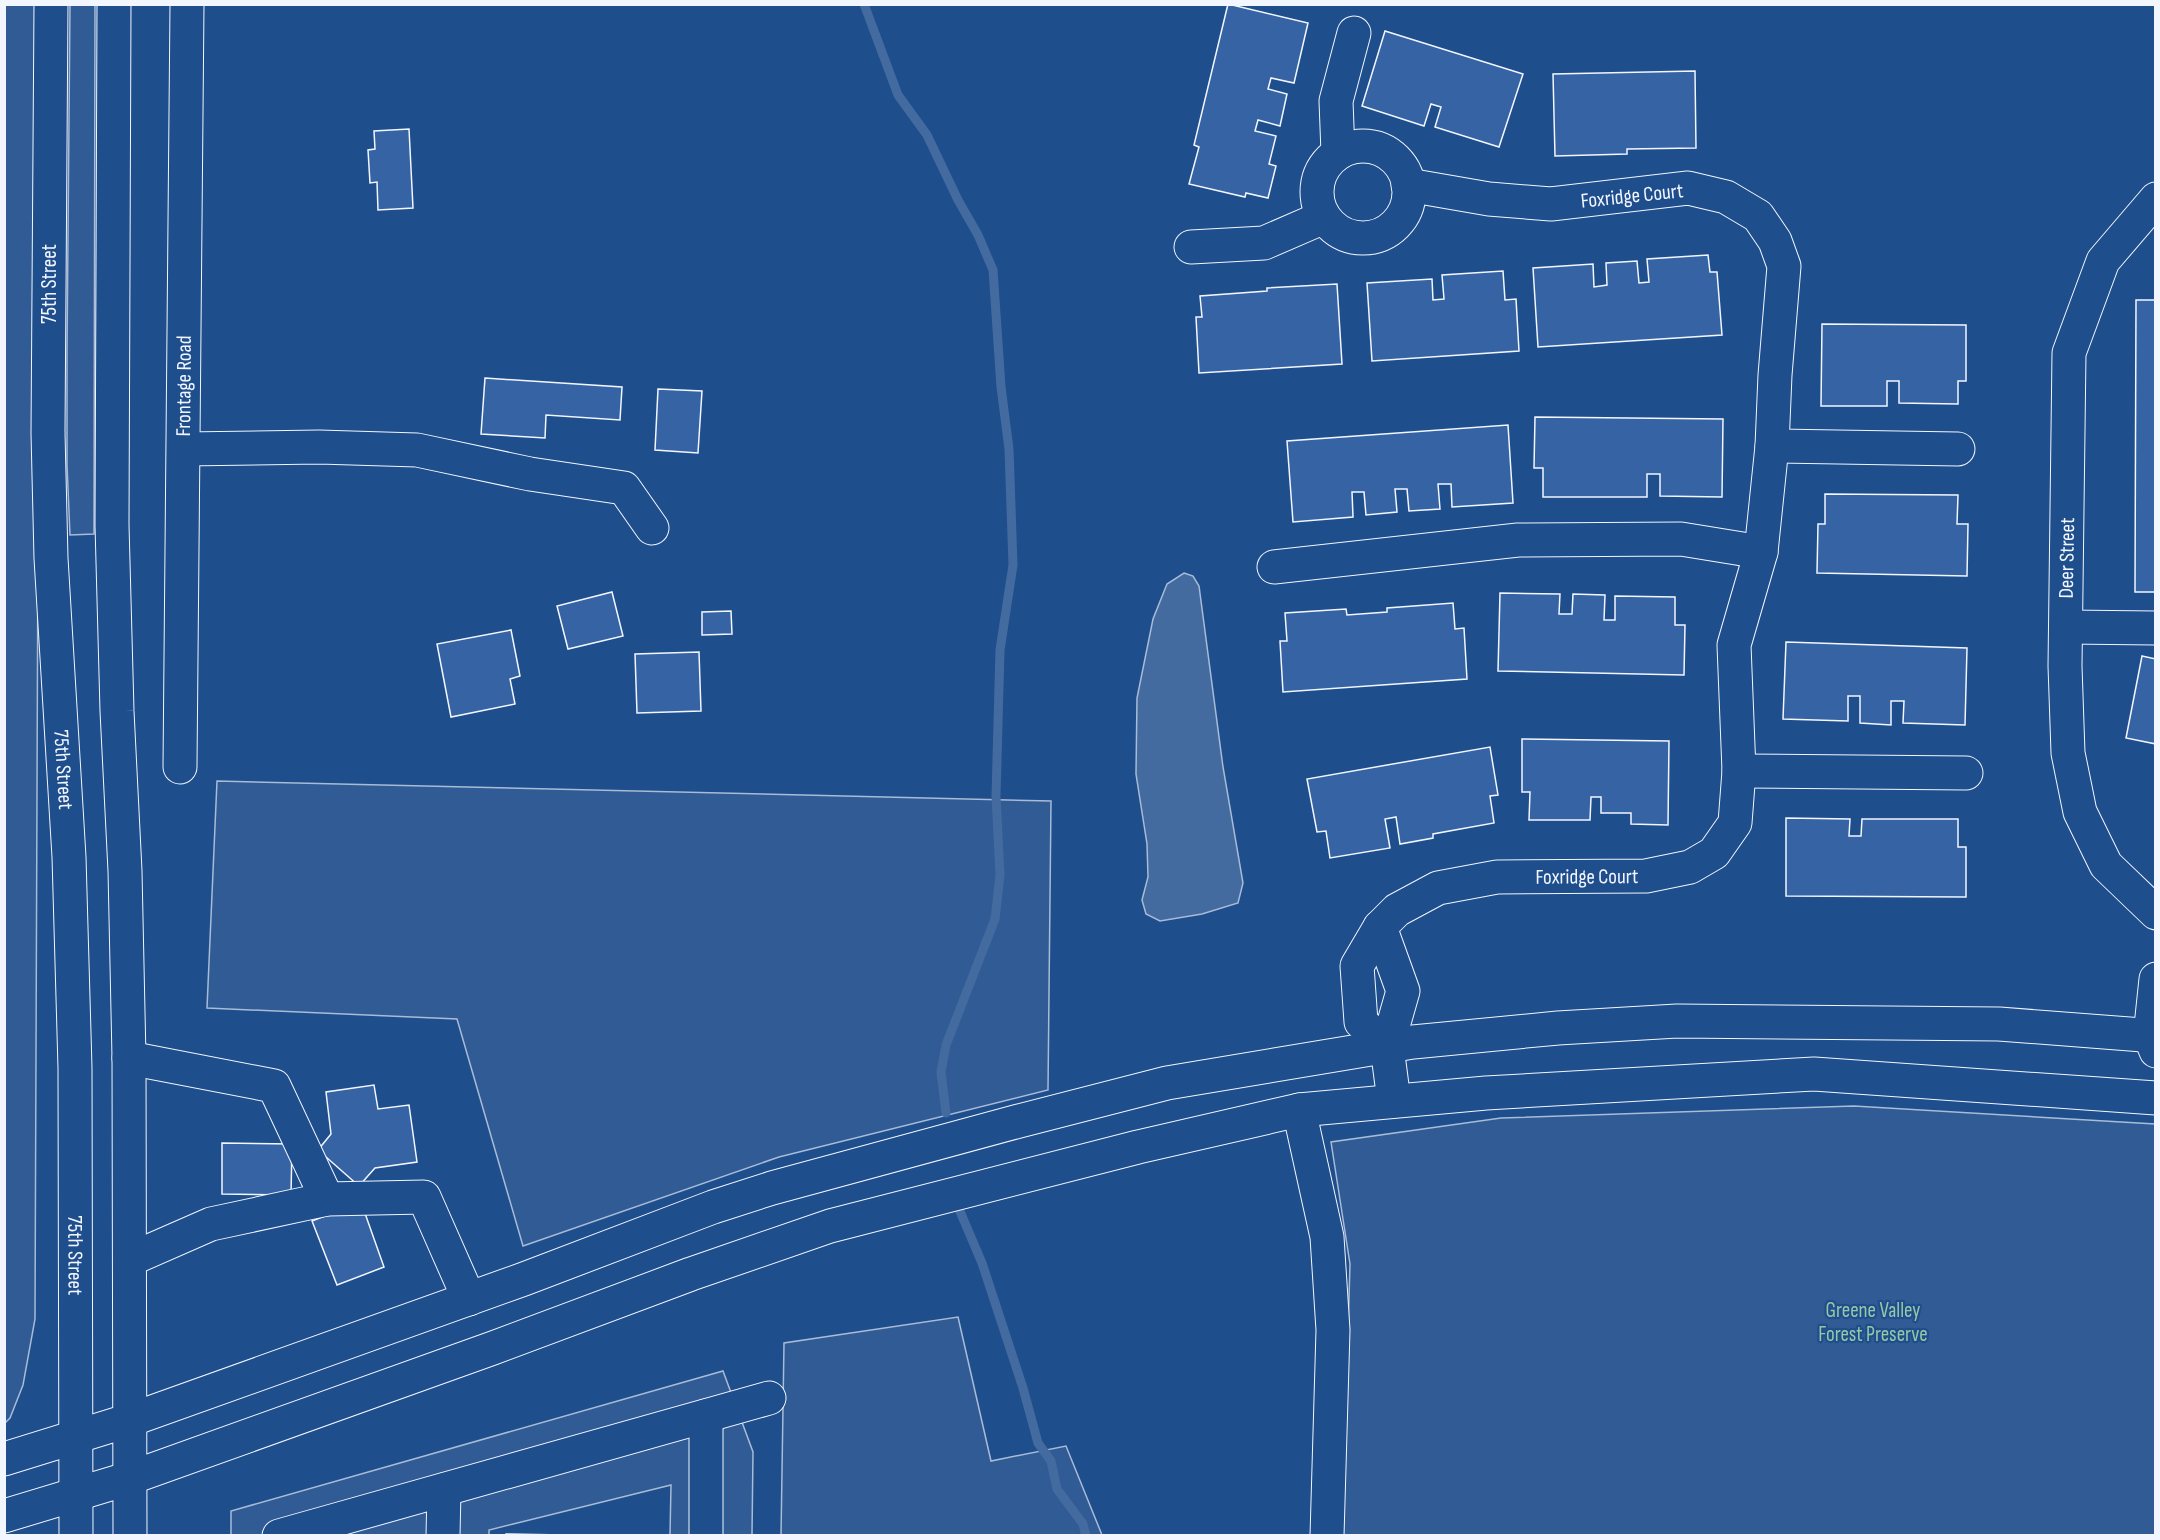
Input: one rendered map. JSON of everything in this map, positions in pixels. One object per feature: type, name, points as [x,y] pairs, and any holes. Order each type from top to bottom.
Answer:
[{"type":"main road","name":"75th Street","points":[[51,4],[48,433],[51,558],[69,856],[72,951],[75,1079],[76,1536]]},
{"type":"main road","points":[[114,4],[112,525],[117,711],[125,871],[129,1058],[130,1536]]},
{"type":"main road","name":"Frontage Road","points":[[180,766],[187,4]]},
{"type":"main road","points":[[1338,153],[1336,101],[1353,33]]},
{"type":"main road","points":[[1352,147],[1382,150],[1394,158],[1403,170],[1408,185],[1408,200],[1403,215],[1393,227],[1379,236],[1364,239],[1348,236],[1334,229],[1324,217],[1318,204],[1317,189],[1320,175],[1327,163],[1338,153],[1352,147]]},
{"type":"main road","name":"Foxridge Court","points":[[1387,1047],[1361,1022],[1357,966],[1380,927],[1397,910],[1438,888],[1497,877],[1646,876],[1690,867],[1714,853],[1735,824],[1739,771],[1734,645],[1761,552],[1772,446],[1784,266],[1775,241],[1758,216],[1726,196],[1688,188],[1551,204],[1489,199],[1408,185]]},
{"type":"main road","name":"Deer Street","points":[[2156,199],[2103,261],[2069,353],[2066,627],[2068,753],[2080,812],[2106,865],[2156,913]]},
{"type":"main road","points":[[1191,247],[1264,243],[1324,217]]},
{"type":"main road","points":[[1772,446],[1958,449]]},
{"type":"main road","points":[[184,449],[319,447],[417,450],[530,474],[624,488],[652,528]]},
{"type":"main road","points":[[1274,567],[1518,540],[1681,539],[1761,552]]},
{"type":"main road","points":[[2066,627],[2156,628]]},
{"type":"main road","points":[[1739,771],[1966,773]]},
{"type":"main road","points":[[1380,927],[1403,991],[1387,1047],[1394,1101]]},
{"type":"main road","points":[[4,1459],[130,1420],[469,1299],[713,1207],[772,1188],[1167,1083],[1413,1042],[1558,1028],[1677,1021],[1999,1024],[2154,1041],[2156,979]]},
{"type":"main road","points":[[129,1058],[274,1086],[327,1199]]},
{"type":"main road","points":[[4,1516],[130,1478],[493,1348],[691,1274],[830,1226],[1127,1149],[1299,1110],[1486,1093],[1814,1074],[2156,1098]]},
{"type":"main road","points":[[1299,1110],[1326,1237],[1333,1330],[1327,1536]]},
{"type":"main road","points":[[131,1259],[211,1224],[327,1199],[424,1197],[469,1299]]},
{"type":"main road","points":[[279,1536],[769,1398]]},
{"type":"main road","points":[[706,1416],[706,1536]]},
{"type":"main road","points":[[442,1536],[444,1490]]},
{"type":"shaded area","points":[[40,4],[35,1319],[23,1385],[10,1418],[5,1423],[4,5]]},
{"type":"shaded area","points":[[70,5],[95,5],[94,534],[70,535],[67,465],[67,353]]},
{"type":"shaded area","points":[[1184,573],[1193,576],[1199,586],[1223,767],[1243,883],[1238,903],[1202,914],[1160,921],[1146,914],[1142,900],[1148,877],[1147,844],[1136,774],[1137,698],[1153,619],[1167,584]]},
{"type":"shaded area","points":[[217,781],[1051,801],[1048,1090],[779,1157],[523,1246],[457,1019],[207,1008]]},
{"type":"shaded area","name":"Greene Valley Forest Preserve","points":[[1854,1106],[2155,1124],[2155,1535],[1342,1535],[1350,1264],[1331,1142],[1501,1118]]},
{"type":"shaded area","points":[[958,1317],[991,1461],[1066,1446],[1102,1535],[781,1536],[784,1343]]},
{"type":"shaded area","points":[[723,1371],[753,1452],[752,1535],[670,1535],[671,1485],[489,1530],[489,1535],[231,1535],[231,1511]]},
{"type":"building","points":[[1228,4],[1308,23],[1294,83],[1271,78],[1268,89],[1287,94],[1280,126],[1258,120],[1255,131],[1276,136],[1269,164],[1276,166],[1268,198],[1246,193],[1245,197],[1189,184],[1199,147],[1194,145]]},
{"type":"building","points":[[1385,31],[1523,74],[1499,147],[1435,127],[1441,107],[1431,104],[1424,126],[1362,106]]},
{"type":"building","points":[[1695,71],[1696,148],[1627,149],[1627,154],[1555,156],[1553,74]]},
{"type":"building","points":[[409,129],[413,208],[378,210],[377,182],[370,183],[368,150],[375,149],[374,131]]},
{"type":"building","points":[[1708,255],[1710,272],[1717,272],[1722,335],[1538,347],[1533,268],[1593,264],[1594,287],[1607,285],[1606,263],[1637,261],[1639,283],[1649,282],[1647,259]]},
{"type":"building","points":[[1503,271],[1505,300],[1516,299],[1519,351],[1372,361],[1367,283],[1432,279],[1433,300],[1444,299],[1442,275]]},
{"type":"building","points":[[1337,284],[1342,364],[1199,373],[1196,317],[1202,317],[1200,296],[1267,291],[1267,288]]},
{"type":"building","points":[[2136,300],[2156,300],[2156,592],[2135,592]]},
{"type":"building","points":[[1822,324],[1966,325],[1966,381],[1958,381],[1958,404],[1899,403],[1899,381],[1887,381],[1887,406],[1821,406]]},
{"type":"building","points":[[485,378],[622,387],[620,420],[546,415],[545,438],[481,434]]},
{"type":"building","points":[[658,389],[702,391],[698,453],[655,450]]},
{"type":"building","points":[[1535,417],[1723,419],[1722,497],[1660,496],[1660,474],[1647,474],[1647,497],[1543,497],[1543,468],[1534,468]]},
{"type":"building","points":[[1508,425],[1513,503],[1452,507],[1451,484],[1438,484],[1440,509],[1409,511],[1407,489],[1395,489],[1397,512],[1366,515],[1364,492],[1352,492],[1353,517],[1293,522],[1287,441]]},
{"type":"building","points":[[1825,494],[1958,495],[1957,524],[1968,524],[1967,576],[1817,573],[1818,524],[1825,524]]},
{"type":"building","points":[[612,592],[623,636],[568,649],[557,606]]},
{"type":"building","points":[[1500,593],[1560,594],[1559,614],[1572,614],[1573,594],[1605,595],[1604,620],[1615,620],[1615,596],[1675,597],[1675,625],[1685,625],[1684,675],[1498,671]]},
{"type":"building","points":[[1453,603],[1455,629],[1464,628],[1467,679],[1283,692],[1280,641],[1287,641],[1285,613],[1346,609],[1347,615],[1387,612],[1387,608]]},
{"type":"building","points":[[731,611],[732,634],[702,635],[702,612]]},
{"type":"building","points":[[511,630],[520,676],[510,679],[515,704],[451,717],[437,644]]},
{"type":"building","points":[[1786,642],[1967,648],[1965,725],[1903,723],[1904,701],[1891,701],[1891,725],[1860,723],[1860,696],[1848,696],[1848,721],[1783,719]]},
{"type":"building","points":[[699,652],[701,711],[637,713],[635,654]]},
{"type":"building","points":[[2142,656],[2156,659],[2156,744],[2126,738]]},
{"type":"building","points":[[1522,739],[1669,741],[1668,825],[1631,824],[1631,813],[1601,813],[1601,797],[1591,797],[1590,820],[1529,820],[1530,792],[1522,792]]},
{"type":"building","points":[[1490,747],[1498,795],[1490,796],[1494,823],[1433,834],[1433,838],[1400,844],[1396,817],[1385,819],[1390,848],[1330,858],[1326,831],[1317,832],[1307,779]]},
{"type":"building","points":[[1786,818],[1850,819],[1849,836],[1861,836],[1862,819],[1958,819],[1958,847],[1966,847],[1966,897],[1786,896]]},
{"type":"building","points":[[374,1085],[378,1109],[409,1105],[417,1162],[375,1168],[359,1186],[318,1150],[331,1134],[326,1092]]},
{"type":"building","points":[[222,1143],[292,1144],[291,1195],[222,1194]]},
{"type":"building","points":[[361,1202],[384,1267],[337,1285],[312,1221]]},
{"type":"building","points":[[506,1534],[620,1536],[506,1536]]},
{"type":"waterway","points":[[864,4],[898,95],[927,135],[958,200],[978,235],[993,270],[1001,387],[1009,449],[1013,565],[1000,650],[996,796],[1000,875],[995,919],[946,1045],[941,1072],[946,1113]]},
{"type":"waterway","points":[[959,1209],[982,1263],[1023,1388],[1038,1443],[1051,1461],[1057,1489],[1083,1524],[1086,1536]]}]
